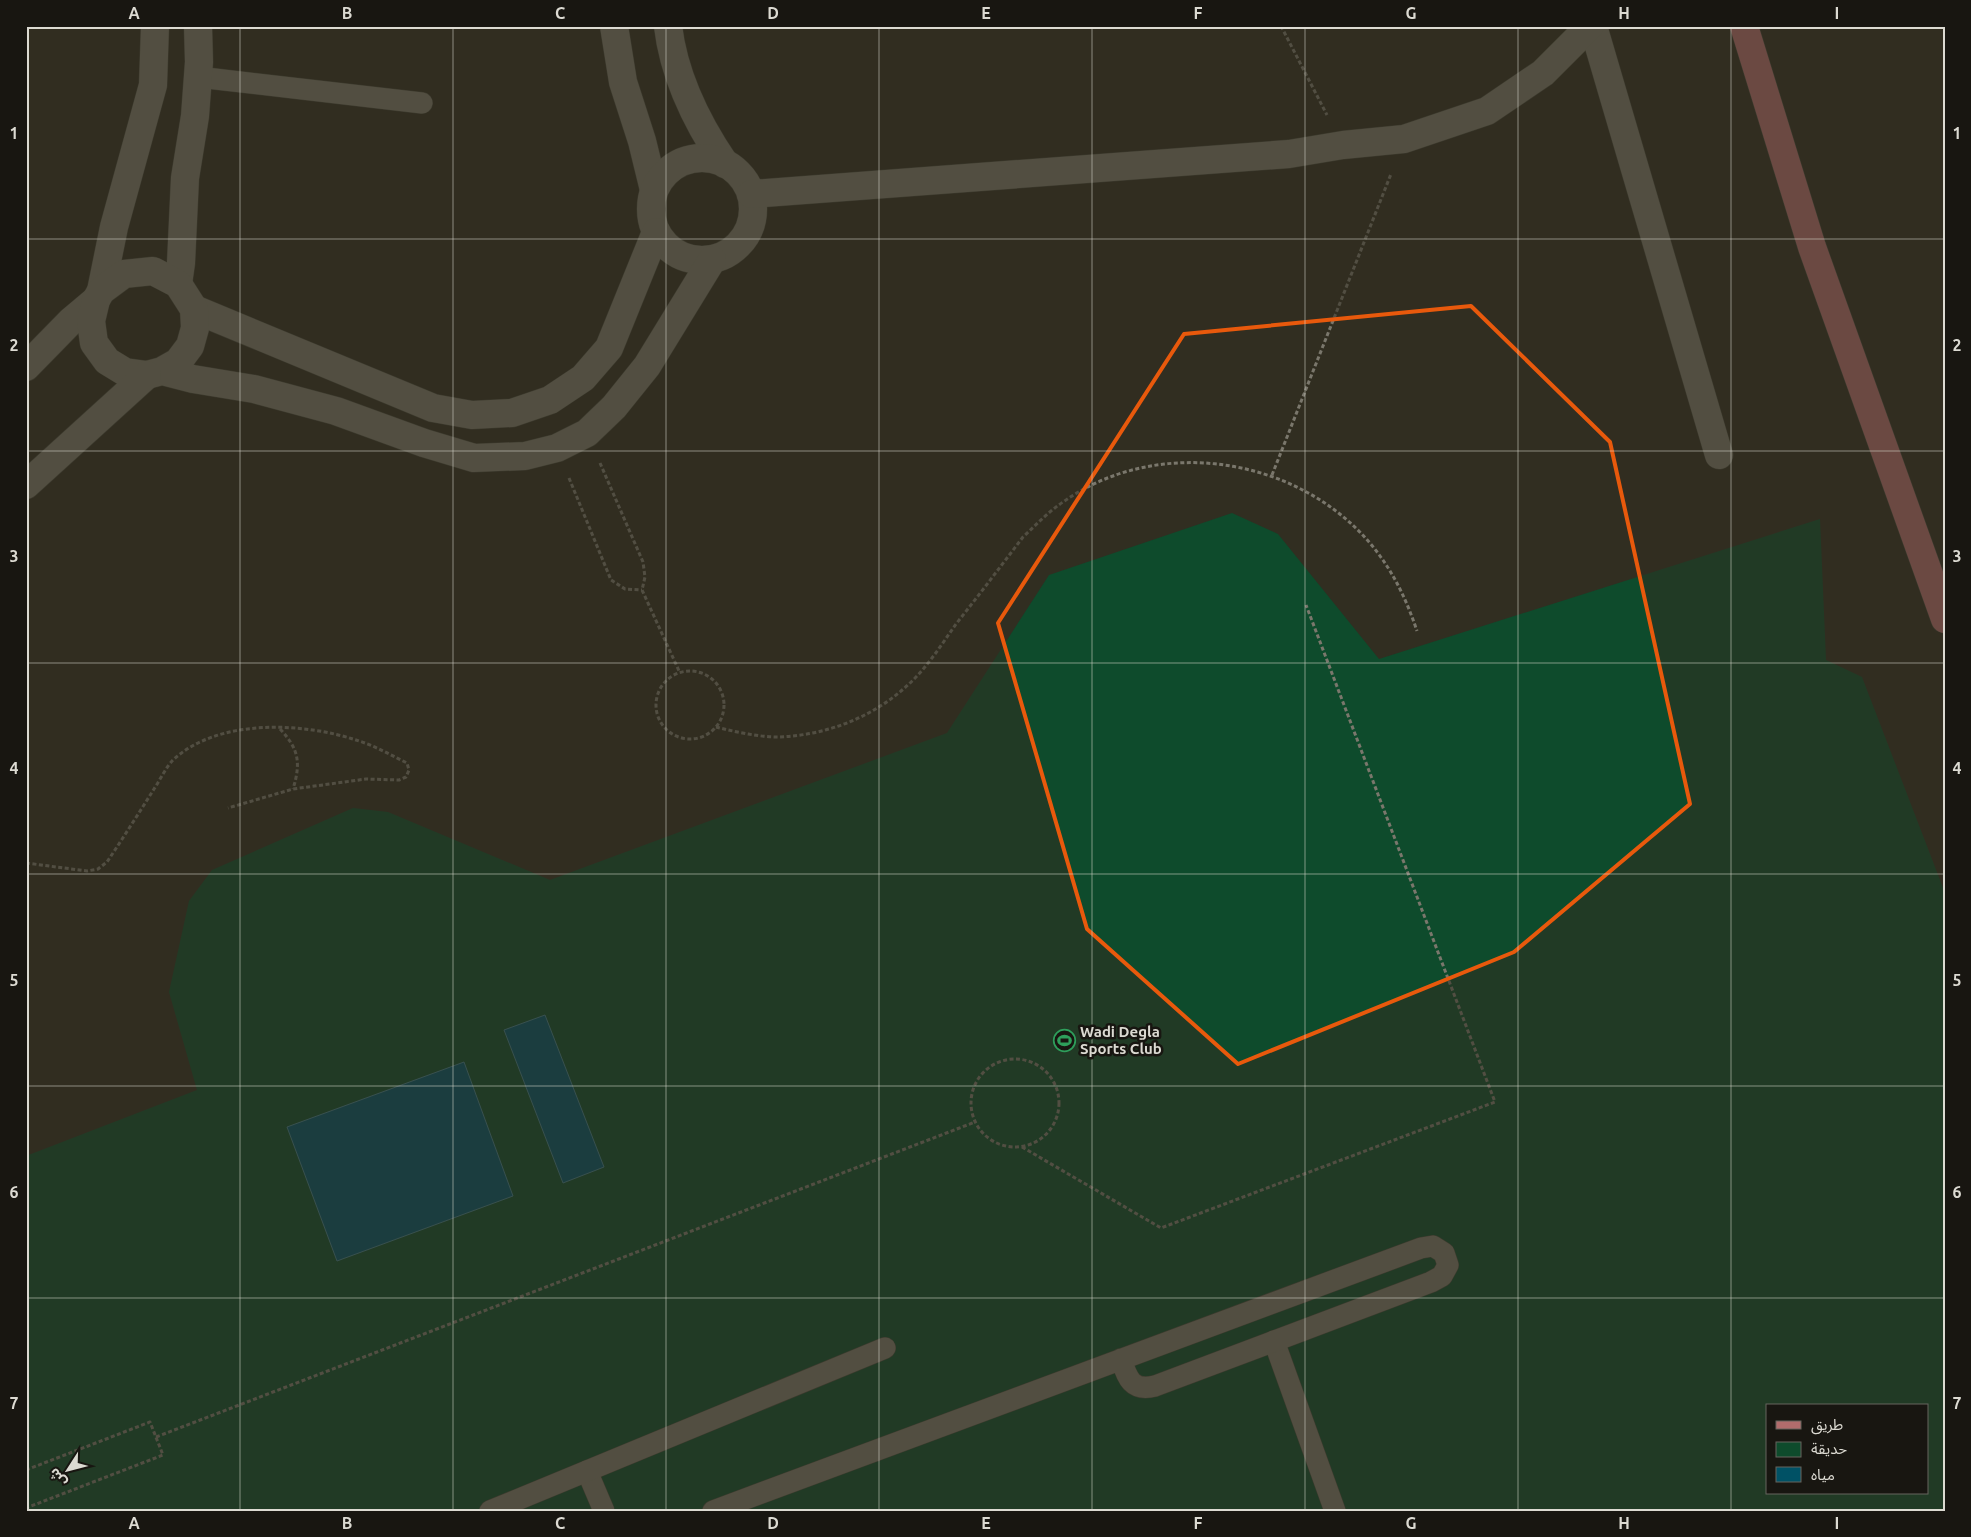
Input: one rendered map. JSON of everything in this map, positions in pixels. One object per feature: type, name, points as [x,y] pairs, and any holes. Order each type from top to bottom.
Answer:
[{"type":"main road","points":[[1744,26],[1812,247],[1945,619]]},
{"type":"street","points":[[155,26],[153,84],[114,226],[91,321],[94,342],[107,360],[125,372],[154,373],[254,389],[336,411],[424,443],[474,458],[525,456],[557,448],[587,433],[614,406],[647,366],[712,260]]},
{"type":"street","points":[[178,284],[181,263],[184,178],[195,116],[198,77],[198,26]]},
{"type":"street","points":[[614,26],[623,82],[642,141],[654,190]]},
{"type":"street","points":[[668,26],[678,69],[690,103],[706,135],[725,164]]},
{"type":"street","points":[[751,194],[1289,154],[1343,145],[1404,139],[1486,111],[1544,73],[1591,26],[1719,455]]},
{"type":"street","points":[[705,158],[725,164],[745,182],[751,194],[754,211],[750,228],[741,242],[728,254],[712,260],[695,260],[679,255],[666,245],[656,232],[651,204],[654,190],[661,178],[671,168],[684,161],[705,158]]},
{"type":"street","points":[[194,309],[433,408],[472,415],[512,413],[550,400],[582,378],[609,348],[656,232]]},
{"type":"street","points":[[26,367],[98,295],[124,274],[153,271],[178,284],[194,309],[195,328],[190,346],[178,362],[154,373],[26,485]]},
{"type":"lane","points":[[198,77],[422,103]]},
{"type":"lane","points":[[713,1511],[1121,1359],[1421,1248],[1433,1246],[1444,1253],[1448,1265],[1442,1276],[1146,1388],[1137,1387],[1130,1381],[1121,1359]]},
{"type":"lane","points":[[1274,1341],[1336,1511]]},
{"type":"lane","points":[[490,1511],[885,1348]]},
{"type":"lane","points":[[587,1471],[604,1511]]},
{"type":"path","points":[[1281,26],[1343,145]]},
{"type":"path","points":[[1272,476],[1404,139]]},
{"type":"path","points":[[587,433],[643,562],[645,577],[642,590],[680,673]]},
{"type":"path","points":[[557,448],[611,580],[626,589],[642,590]]},
{"type":"path","points":[[716,727],[746,734],[778,737],[809,734],[840,727],[868,714],[895,696],[918,675],[1030,531],[1064,502],[1112,476],[1138,468],[1165,464],[1192,462],[1236,466],[1272,476],[1307,492],[1328,505],[1353,524],[1374,548],[1392,574],[1407,602],[1417,631]]},
{"type":"path","points":[[1022,1147],[1161,1228],[1495,1102],[1306,605]]},
{"type":"path","points":[[691,671],[701,673],[711,679],[723,697],[724,708],[716,727],[706,735],[696,739],[684,739],[674,735],[665,728],[659,718],[656,707],[657,696],[662,686],[670,678],[680,673],[691,671]]},
{"type":"path","points":[[26,863],[87,871],[98,869],[107,862],[172,761],[205,740],[223,734],[261,727],[324,732],[359,741],[407,763],[410,770],[406,777],[398,780],[366,779],[293,789],[228,808]]},
{"type":"path","points":[[280,728],[291,741],[297,756],[298,773],[293,789]]},
{"type":"path","points":[[1016,1058],[1031,1061],[1045,1069],[1054,1081],[1059,1096],[1059,1110],[1054,1123],[1046,1135],[1035,1143],[1022,1147],[1008,1147],[994,1142],[983,1134],[975,1122],[971,1108],[972,1092],[977,1078],[988,1067],[1001,1060],[1016,1058]]},
{"type":"path","points":[[156,1437],[975,1122]]},
{"type":"path","points":[[26,1470],[150,1422],[163,1455],[26,1508]]},
{"type":"highlighted area","points":[[1471,306],[1610,442],[1690,804],[1514,952],[1238,1064],[1087,929],[998,623],[1184,334]]},
{"type":"green space","name":"Wadi Degla Sports Club","points":[[1232,513],[1278,534],[1379,659],[1820,519],[1826,660],[1862,677],[1945,893],[1945,1511],[26,1511],[26,1156],[197,1090],[169,992],[189,901],[212,870],[353,808],[388,812],[550,880],[947,733],[1049,575]]},
{"type":"water","points":[[545,1015],[604,1167],[563,1183],[504,1030]]},
{"type":"water","points":[[464,1062],[513,1196],[337,1261],[287,1127]]},
{"type":"place","name":"Wadi Degla Sports Club","points":[[1064,1041]]}]
